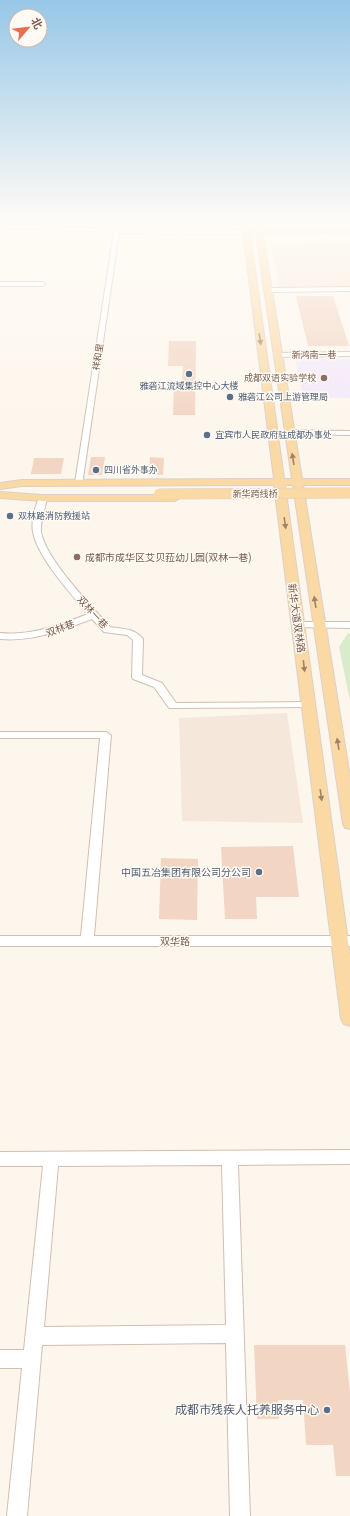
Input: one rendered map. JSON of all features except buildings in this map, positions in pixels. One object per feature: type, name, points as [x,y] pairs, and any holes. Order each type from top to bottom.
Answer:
[{"type":"main road","name":"新华大道双林路","points":[[260,288],[281,498],[309,705],[345,940],[350,1018]]},
{"type":"main road","name":"新华大道双林路","points":[[267,290],[350,824]]},
{"type":"main road","points":[[0,487],[22,483],[350,482]]},
{"type":"main road","points":[[0,487],[160,491]]},
{"type":"main road","name":"新华跨线桥","points":[[160,491],[350,488]]},
{"type":"main road","points":[[0,495],[160,491]]},
{"type":"main road","name":"新华跨线桥","points":[[160,491],[350,494]]},
{"type":"main road","points":[[0,495],[42,498],[350,498]]},
{"type":"street","name":"祥和里","points":[[79,483],[108,288]]},
{"type":"street","points":[[267,290],[350,289]]},
{"type":"street","name":"新鸿南一巷","points":[[277,355],[350,354]]},
{"type":"street","points":[[289,432],[350,433]]},
{"type":"street","name":"双林一巷","points":[[42,498],[36,532],[41,544],[68,583],[107,630],[130,632],[138,639],[137,677],[158,685],[173,706],[309,705]]},
{"type":"street","name":"双林巷","points":[[0,636],[40,635],[94,615]]},
{"type":"street","points":[[298,625],[350,625]]},
{"type":"street","points":[[0,735],[106,735],[87,941]]},
{"type":"street","name":"双华路","points":[[0,942],[345,940]]},
{"type":"street","points":[[0,1159],[350,1157]]},
{"type":"street","points":[[230,1158],[240,1516]]},
{"type":"street","points":[[17,1516],[51,1159]]},
{"type":"street","points":[[34,1336],[235,1334]]},
{"type":"street","points":[[0,1359],[32,1359]]},
{"type":"shaded area","name":"成都双语实验学校","points":[[295,359],[350,359],[350,398],[303,397]]},
{"type":"shaded area","points":[[287,713],[303,823],[182,821],[179,718]]},
{"type":"green space","points":[[348,633],[350,634],[350,701],[339,647]]},
{"type":"place","name":"雅砻江流域集控中心大楼","points":[[189,374]]},
{"type":"place","name":"成都双语实验学校","points":[[324,378]]},
{"type":"place","name":"雅砻江公司上游管理局","points":[[230,397]]},
{"type":"place","name":"宜宾市人民政府驻成都办事处","points":[[207,435]]},
{"type":"place","name":"四川省外事办","points":[[96,470]]},
{"type":"place","name":"双林路消防救援站","points":[[10,516]]},
{"type":"place","name":"成都市成华区艾贝菈幼儿园(双林一巷)","points":[[77,557]]},
{"type":"place","name":"中国五冶集团有限公司分公司","points":[[259,872]]},
{"type":"place","name":"成都市残疾人托养服务中心","points":[[327,1410]]}]
